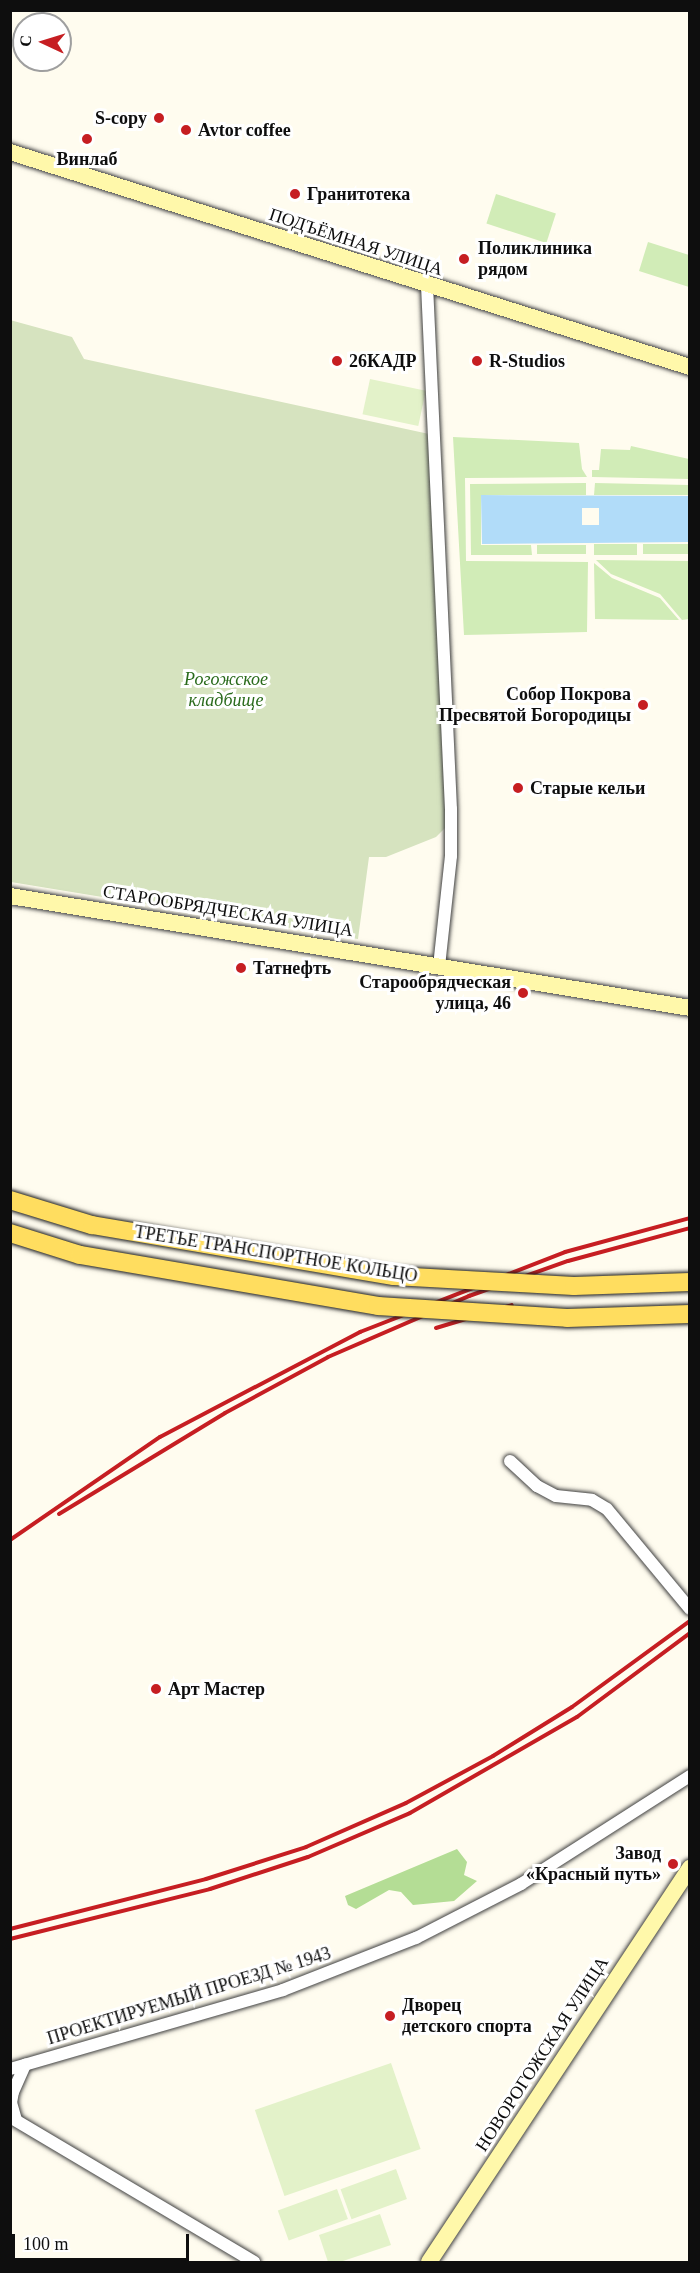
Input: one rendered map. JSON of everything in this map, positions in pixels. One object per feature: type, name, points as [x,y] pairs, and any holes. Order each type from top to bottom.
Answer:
[{"type":"main road","name":"ТРЕТЬЕ ТРАНСПОРТНОЕ КОЛЬЦО","points":[[10,1200],[92,1225],[393,1276],[573,1286],[690,1282]]},
{"type":"main road","name":"ТРЕТЬЕ ТРАНСПОРТНОЕ КОЛЬЦО","points":[[10,1233],[80,1255],[378,1306],[567,1318],[690,1314]]},
{"type":"street","name":"ПОДЪЁМНАЯ УЛИЦА","points":[[10,152],[690,367]]},
{"type":"street","points":[[427,285],[451,789],[452,855],[440,966]]},
{"type":"street","name":"СТАРООБРЯДЧЕСКАЯ УЛИЦА","points":[[10,896],[690,1008]]},
{"type":"street","points":[[510,1461],[537,1486],[556,1496],[592,1500],[607,1509],[690,1609]]},
{"type":"street","name":"ПРОЕКТИРУЕМЫЙ ПРОЕЗД № 1943","points":[[10,2069],[283,1990],[416,1938],[520,1884],[686,1780]]},
{"type":"street","name":"НОВОРОГОЖСКАЯ УЛИЦА","points":[[429,2262],[690,1867]]},
{"type":"street","points":[[25,2065],[13,2092],[11,2103],[13,2118],[254,2262]]},
{"type":"green space","points":[[496,194],[556,213],[546,243],[486,223]]},
{"type":"green space","points":[[648,242],[689,255],[689,287],[639,271]]},
{"type":"green space","name":"Рогожское кладбище","points":[[10,320],[72,337],[84,359],[429,434],[446,827],[436,837],[386,857],[369,857],[358,939],[11,882]]},
{"type":"green space","points":[[370,379],[426,391],[418,426],[363,414]]},
{"type":"green space","points":[[453,437],[579,443],[582,469],[587,477],[465,478],[466,561],[588,562],[587,632],[464,635]]},
{"type":"green space","points":[[631,446],[689,459],[689,479],[592,477],[592,470],[599,470],[601,449],[630,450]]},
{"type":"green space","points":[[586,483],[586,495],[481,495],[481,545],[531,545],[532,555],[471,555],[470,484]]},
{"type":"green space","points":[[595,483],[689,485],[689,495],[594,495]]},
{"type":"green space","points":[[594,544],[637,544],[637,555],[594,555]]},
{"type":"green space","points":[[643,544],[689,544],[689,554],[643,554]]},
{"type":"green space","points":[[537,545],[586,545],[586,554],[537,554]]},
{"type":"green space","points":[[596,560],[689,561],[689,619],[682,620],[660,594],[611,574]]},
{"type":"green space","points":[[594,563],[612,578],[660,598],[679,620],[595,619]]},
{"type":"green space","points":[[457,1849],[467,1862],[464,1875],[477,1881],[454,1901],[413,1905],[401,1892],[389,1890],[356,1909],[348,1905],[345,1896]]},
{"type":"green space","points":[[391,2063],[421,2149],[284,2196],[255,2110]]},
{"type":"green space","points":[[396,2169],[407,2199],[352,2219],[341,2189]]},
{"type":"green space","points":[[337,2189],[348,2219],[289,2241],[278,2211]]},
{"type":"green space","points":[[380,2214],[391,2245],[340,2262],[328,2262],[319,2235]]},
{"type":"water","points":[[481,495],[689,496],[689,542],[482,544]],"holes":[[[582,508],[599,508],[599,525],[582,525]]]},
{"type":"railway","points":[[10,1540],[160,1437],[360,1332],[565,1252],[690,1218]]},
{"type":"railway","points":[[59,1514],[225,1413],[328,1357],[469,1296],[568,1261],[690,1228]]},
{"type":"railway","points":[[436,1328],[512,1305]]},
{"type":"railway","points":[[10,1929],[206,1879],[306,1847],[406,1803],[493,1756],[572,1707],[690,1621]]},
{"type":"railway","points":[[10,1939],[210,1889],[308,1857],[410,1813],[577,1717],[690,1633]]},
{"type":"place","name":"S-copy","points":[[159,118]]},
{"type":"place","name":"Avtor coffee","points":[[186,130]]},
{"type":"place","name":"Винлаб","points":[[87,139]]},
{"type":"place","name":"Гранитотека","points":[[295,194]]},
{"type":"place","name":"Поликлиника рядом","points":[[464,259]]},
{"type":"place","name":"26КАДР","points":[[337,361]]},
{"type":"place","name":"R-Studios","points":[[477,361]]},
{"type":"place","name":"Собор Покрова Пресвятой Богородицы","points":[[643,705]]},
{"type":"place","name":"Старые кельи","points":[[518,788]]},
{"type":"place","name":"Татнефть","points":[[241,968]]},
{"type":"place","name":"Старообрядческая улица, 46","points":[[523,993]]},
{"type":"place","name":"Арт Мастер","points":[[156,1689]]},
{"type":"place","name":"Завод «Красный путь»","points":[[673,1864]]},
{"type":"place","name":"Дворец детского спорта","points":[[390,2016]]}]
